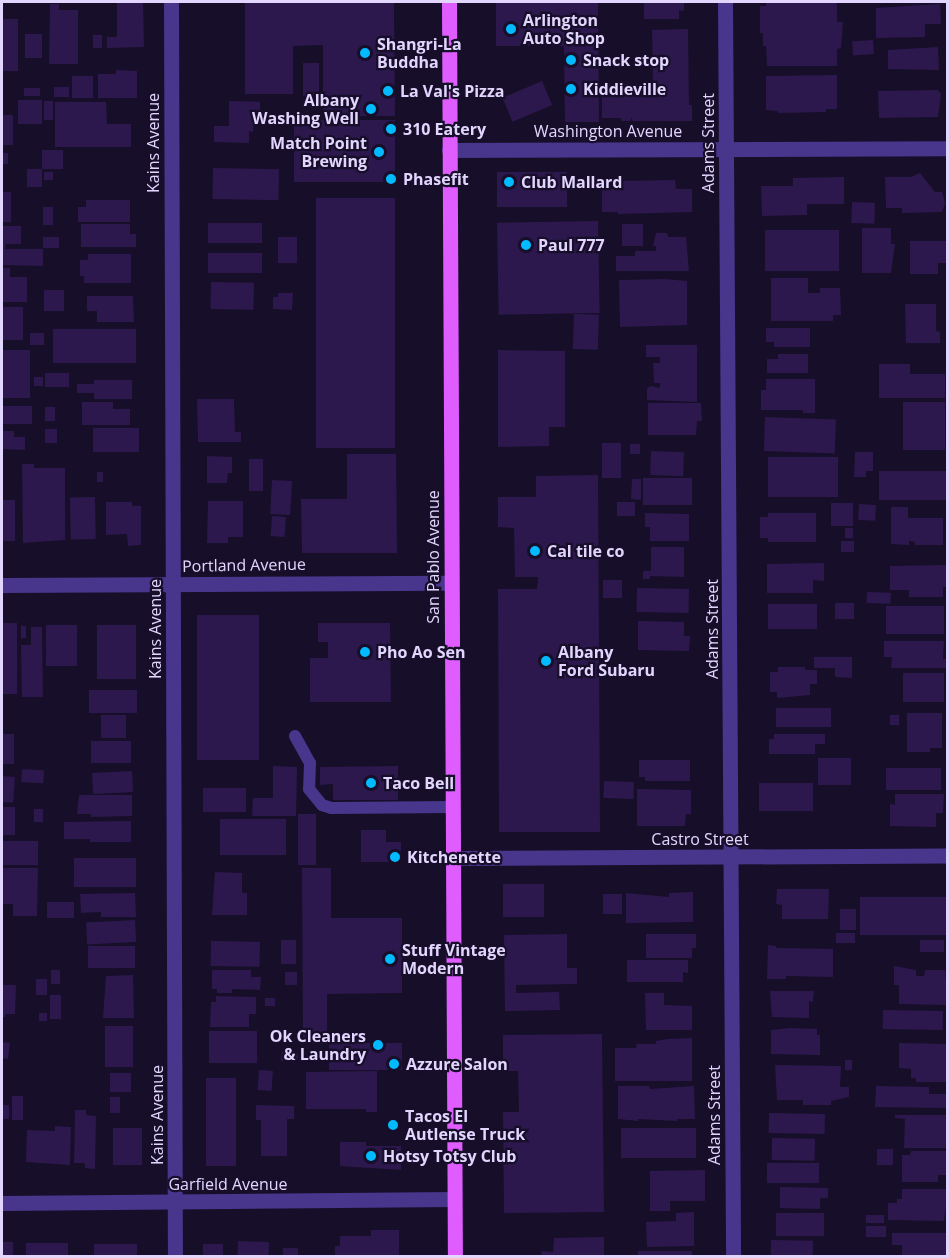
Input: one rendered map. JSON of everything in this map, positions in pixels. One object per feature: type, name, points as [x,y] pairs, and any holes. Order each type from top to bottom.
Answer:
[{"type":"main road","name":"San Pablo Avenue","points":[[449,2],[454,1257]]},
{"type":"street","name":"Kains Avenue","points":[[171,2],[175,1257]]},
{"type":"street","name":"Adams Street","points":[[725,2],[733,1257]]},
{"type":"street","name":"Washington Avenue","points":[[449,150],[948,148]]},
{"type":"street","name":"Portland Avenue","points":[[2,585],[451,583]]},
{"type":"street","name":"Castro Street","points":[[453,858],[948,855]]},
{"type":"street","name":"Garfield Avenue","points":[[2,1203],[454,1199]]},
{"type":"lane","points":[[295,736],[310,764],[309,789],[322,805],[331,808],[452,807]]},
{"type":"building","points":[[117,2],[143,2],[144,47],[107,48],[107,37],[117,37]]},
{"type":"building","points":[[245,2],[394,2],[395,116],[323,116],[323,45],[293,46],[293,94],[245,94]]},
{"type":"building","points":[[496,2],[598,2],[599,122],[565,122],[564,46],[496,46]]},
{"type":"building","points":[[644,2],[684,2],[684,11],[679,10],[679,19],[644,19]]},
{"type":"building","points":[[766,2],[837,2],[837,22],[843,22],[841,48],[837,49],[837,66],[767,66],[766,46],[763,46],[763,33],[760,33],[760,6],[766,6]]},
{"type":"building","points":[[50,4],[59,4],[59,10],[78,10],[78,64],[49,64]]},
{"type":"building","points":[[940,4],[941,24],[925,24],[925,37],[876,38],[876,8]]},
{"type":"building","points":[[2,19],[18,19],[18,71],[2,71]]},
{"type":"building","points":[[688,29],[689,105],[692,105],[692,121],[621,121],[621,118],[602,118],[602,84],[653,84],[652,30]]},
{"type":"building","points":[[25,34],[42,34],[42,58],[25,58]]},
{"type":"building","points":[[93,35],[102,35],[102,48],[93,48]]},
{"type":"building","points":[[873,40],[874,54],[853,55],[852,41]]},
{"type":"building","points":[[938,47],[939,70],[888,69],[888,50]]},
{"type":"building","points":[[303,63],[319,63],[319,96],[303,96]]},
{"type":"building","points":[[116,70],[137,71],[137,98],[98,98],[98,74],[116,74]]},
{"type":"building","points":[[837,75],[837,109],[826,109],[826,112],[778,113],[766,110],[766,76]]},
{"type":"building","points":[[72,76],[93,76],[93,98],[72,98]]},
{"type":"building","points":[[542,81],[552,105],[513,122],[502,98]]},
{"type":"building","points":[[54,87],[69,87],[69,97],[54,97]]},
{"type":"building","points":[[24,88],[40,88],[40,96],[24,96]]},
{"type":"building","points":[[938,90],[941,94],[938,117],[879,118],[878,91]]},
{"type":"building","points":[[18,100],[42,100],[42,124],[18,124]]},
{"type":"building","points":[[44,101],[53,101],[53,120],[44,120]]},
{"type":"building","points":[[229,101],[260,102],[260,116],[254,116],[253,132],[249,131],[249,143],[214,142],[214,126],[229,126]]},
{"type":"building","points":[[55,102],[106,102],[107,124],[131,124],[131,147],[55,147]]},
{"type":"building","points":[[2,115],[13,115],[13,145],[2,145]]},
{"type":"building","points":[[294,120],[395,120],[395,182],[294,182]]},
{"type":"building","points":[[42,150],[63,150],[63,169],[42,169]]},
{"type":"building","points":[[3,153],[8,153],[8,164],[3,164]]},
{"type":"building","points":[[213,168],[279,169],[278,200],[212,199]]},
{"type":"building","points":[[27,169],[42,169],[42,187],[27,187]]},
{"type":"building","points":[[44,172],[53,172],[53,180],[44,180]]},
{"type":"building","points":[[497,172],[567,172],[567,207],[497,207]]},
{"type":"building","points":[[920,173],[935,192],[942,192],[945,203],[942,212],[902,213],[902,208],[886,208],[885,177],[911,177]]},
{"type":"building","points":[[844,177],[844,204],[807,204],[807,215],[762,216],[761,186],[793,186],[793,178]]},
{"type":"building","points":[[675,180],[676,189],[692,189],[692,212],[618,214],[618,212],[602,212],[602,189],[618,189],[618,181]]},
{"type":"building","points":[[2,192],[11,192],[11,222],[2,222]]},
{"type":"building","points":[[316,198],[395,198],[395,448],[316,448]]},
{"type":"building","points":[[86,200],[130,200],[130,222],[78,222],[78,207],[86,207]]},
{"type":"building","points":[[852,202],[875,203],[874,224],[851,223]]},
{"type":"building","points":[[43,207],[53,207],[53,225],[43,225]]},
{"type":"building","points":[[598,221],[600,313],[499,315],[497,223]]},
{"type":"building","points":[[208,223],[262,223],[262,243],[208,243]]},
{"type":"building","points":[[81,224],[130,224],[130,234],[136,234],[136,247],[81,247]]},
{"type":"building","points":[[622,224],[643,224],[643,246],[622,246]]},
{"type":"building","points":[[2,226],[21,226],[21,244],[6,244],[5,249],[43,249],[43,266],[2,265]]},
{"type":"building","points":[[862,228],[891,228],[891,244],[895,244],[891,273],[862,273]]},
{"type":"building","points":[[765,230],[839,230],[839,271],[765,271]]},
{"type":"building","points":[[656,233],[667,233],[668,237],[686,237],[689,271],[616,271],[616,256],[635,256],[635,251],[656,251],[656,246],[653,246]]},
{"type":"building","points":[[43,237],[59,237],[59,248],[43,248]]},
{"type":"building","points":[[278,237],[297,237],[297,263],[278,263]]},
{"type":"building","points":[[910,241],[946,241],[947,263],[938,263],[938,274],[910,274]]},
{"type":"building","points":[[208,253],[262,253],[262,273],[208,273]]},
{"type":"building","points":[[88,254],[131,254],[131,283],[84,283],[84,276],[80,276],[80,260],[88,260]]},
{"type":"building","points":[[2,268],[10,268],[10,277],[27,277],[27,302],[2,302]]},
{"type":"building","points":[[771,278],[808,278],[808,293],[820,293],[820,288],[840,288],[841,315],[833,315],[833,321],[771,321]]},
{"type":"building","points":[[619,280],[687,281],[687,325],[620,327]]},
{"type":"building","points":[[211,282],[254,283],[254,310],[211,309]]},
{"type":"building","points":[[44,290],[64,290],[64,311],[44,311]]},
{"type":"building","points":[[278,293],[293,293],[292,310],[273,309],[273,297],[278,297]]},
{"type":"building","points":[[87,296],[133,296],[134,322],[97,322],[97,311],[87,311]]},
{"type":"building","points":[[905,304],[936,304],[936,331],[940,332],[940,343],[906,343]]},
{"type":"building","points":[[2,307],[23,307],[23,340],[2,340]]},
{"type":"building","points":[[574,314],[599,315],[598,350],[573,349]]},
{"type":"building","points":[[766,328],[810,328],[810,347],[774,347],[774,342],[766,342]]},
{"type":"building","points":[[53,329],[136,329],[136,363],[53,363]]},
{"type":"building","points":[[30,333],[44,333],[44,345],[30,345]]},
{"type":"building","points":[[646,345],[697,345],[697,402],[647,400],[647,389],[650,386],[660,388],[660,383],[654,383],[653,363],[660,363],[660,357],[646,357]]},
{"type":"building","points":[[2,350],[30,350],[30,398],[2,398]]},
{"type":"building","points":[[498,350],[565,351],[565,427],[549,427],[549,446],[498,447]]},
{"type":"building","points":[[778,354],[808,354],[808,373],[767,373],[767,359],[778,359]]},
{"type":"building","points":[[879,364],[910,364],[910,374],[945,374],[945,398],[879,398]]},
{"type":"building","points":[[45,373],[69,373],[69,387],[45,387]]},
{"type":"building","points":[[34,377],[43,377],[43,386],[34,386]]},
{"type":"building","points":[[766,379],[815,379],[815,413],[803,413],[803,410],[761,410],[761,390],[766,390]]},
{"type":"building","points":[[94,380],[132,380],[132,399],[94,399],[94,393],[77,393],[77,384],[94,384]]},
{"type":"building","points":[[197,399],[234,399],[235,432],[241,432],[241,442],[198,442]]},
{"type":"building","points":[[82,402],[113,402],[113,409],[130,409],[130,425],[82,425]]},
{"type":"building","points":[[903,402],[945,402],[945,450],[903,450]]},
{"type":"building","points":[[648,403],[701,403],[702,421],[697,421],[696,435],[648,435]]},
{"type":"building","points":[[2,406],[32,406],[32,424],[2,424]]},
{"type":"building","points":[[45,407],[55,407],[55,421],[45,421]]},
{"type":"building","points":[[765,417],[836,419],[835,453],[764,451]]},
{"type":"building","points":[[93,428],[139,428],[139,452],[93,452]]},
{"type":"building","points":[[45,429],[57,429],[57,443],[45,443]]},
{"type":"building","points":[[2,431],[14,431],[14,437],[25,437],[25,450],[2,449]]},
{"type":"building","points":[[602,443],[621,443],[621,478],[602,478]]},
{"type":"building","points":[[630,444],[640,444],[640,454],[630,454]]},
{"type":"building","points":[[651,451],[684,452],[683,476],[650,475]]},
{"type":"building","points":[[855,452],[873,452],[873,471],[866,471],[866,477],[854,477]]},
{"type":"building","points":[[347,454],[396,454],[397,553],[302,553],[301,499],[347,499]]},
{"type":"building","points":[[207,456],[232,457],[232,473],[228,473],[227,483],[207,483]]},
{"type":"building","points":[[768,457],[838,457],[838,497],[768,497]]},
{"type":"building","points":[[249,459],[263,459],[263,491],[249,491]]},
{"type":"building","points":[[22,464],[34,464],[34,468],[65,468],[65,540],[23,543]]},
{"type":"building","points":[[879,471],[946,471],[946,500],[879,500]]},
{"type":"building","points":[[97,472],[103,472],[103,482],[97,482]]},
{"type":"building","points":[[598,475],[600,832],[499,832],[498,589],[537,589],[538,577],[515,577],[514,528],[498,527],[498,497],[536,497],[536,476]]},
{"type":"building","points":[[643,478],[692,478],[692,505],[643,505]]},
{"type":"building","points":[[632,479],[641,479],[641,500],[631,499]]},
{"type":"building","points":[[272,480],[292,481],[290,515],[270,514]]},
{"type":"building","points":[[70,497],[95,497],[96,539],[71,539]]},
{"type":"building","points":[[2,500],[15,500],[15,541],[2,541]]},
{"type":"building","points":[[208,501],[243,501],[243,537],[228,537],[228,543],[207,543]]},
{"type":"building","points":[[106,502],[132,502],[132,506],[141,506],[141,545],[128,546],[127,534],[106,535]]},
{"type":"building","points":[[617,502],[635,502],[635,516],[617,516]]},
{"type":"building","points":[[831,503],[853,503],[853,526],[831,526]]},
{"type":"building","points":[[859,504],[876,505],[875,521],[858,520]]},
{"type":"building","points":[[891,507],[908,507],[908,518],[943,518],[943,545],[915,545],[915,542],[909,541],[909,545],[891,544]]},
{"type":"building","points":[[645,513],[689,514],[689,541],[650,541],[650,527],[645,527]]},
{"type":"building","points":[[768,513],[816,513],[816,542],[768,542],[768,538],[760,538],[760,517],[768,517]]},
{"type":"building","points":[[272,516],[286,517],[285,537],[271,536]]},
{"type":"building","points":[[845,528],[853,528],[853,538],[845,538]]},
{"type":"building","points":[[841,541],[854,541],[854,552],[841,552]]},
{"type":"building","points":[[651,547],[684,547],[684,577],[650,576],[650,579],[643,579],[643,571],[651,571]]},
{"type":"building","points":[[824,563],[824,581],[813,580],[813,593],[767,593],[767,564]]},
{"type":"building","points":[[948,565],[948,587],[943,587],[943,597],[909,597],[909,590],[890,590],[890,566]]},
{"type":"building","points":[[603,580],[622,580],[622,598],[603,598]]},
{"type":"building","points":[[637,588],[689,589],[689,613],[637,612]]},
{"type":"building","points":[[867,592],[891,593],[891,604],[867,603]]},
{"type":"building","points":[[835,603],[854,603],[854,619],[835,619]]},
{"type":"building","points":[[768,604],[817,604],[817,629],[768,629]]},
{"type":"building","points":[[886,606],[944,606],[944,634],[886,634]]},
{"type":"building","points":[[197,615],[259,615],[259,760],[197,760]]},
{"type":"building","points":[[638,621],[684,622],[684,636],[690,636],[689,651],[638,650]]},
{"type":"building","points":[[2,623],[17,623],[17,694],[2,694]]},
{"type":"building","points":[[318,623],[390,623],[391,702],[310,702],[310,658],[328,658],[328,642],[318,642]]},
{"type":"building","points":[[46,625],[77,625],[77,666],[46,666]]},
{"type":"building","points":[[97,625],[136,625],[136,679],[97,679]]},
{"type":"building","points":[[21,626],[26,626],[26,638],[21,638]]},
{"type":"building","points":[[31,627],[42,627],[43,697],[22,697],[21,645],[31,645]]},
{"type":"building","points":[[884,641],[944,641],[943,659],[948,659],[948,668],[891,668],[892,657],[884,657]]},
{"type":"building","points":[[814,657],[852,657],[852,678],[835,677],[835,668],[814,668]]},
{"type":"building","points":[[778,667],[805,667],[805,670],[817,670],[817,684],[810,684],[810,695],[777,698],[777,692],[770,692],[770,672],[778,672]]},
{"type":"building","points":[[903,673],[944,673],[944,702],[903,702]]},
{"type":"building","points":[[89,690],[137,690],[137,713],[89,713]]},
{"type":"building","points":[[776,708],[831,708],[831,727],[776,727]]},
{"type":"building","points":[[907,713],[942,713],[942,748],[930,748],[930,752],[907,752]]},
{"type":"building","points":[[101,715],[126,715],[126,738],[101,738]]},
{"type":"building","points":[[890,715],[899,715],[899,725],[890,725]]},
{"type":"building","points":[[2,730],[4,734],[14,734],[14,764],[2,764]]},
{"type":"building","points":[[774,734],[825,734],[825,744],[815,744],[815,754],[769,754],[769,739],[774,739]]},
{"type":"building","points":[[91,741],[131,741],[131,763],[91,763]]},
{"type":"building","points":[[818,758],[851,758],[851,785],[818,785]]},
{"type":"building","points":[[639,760],[690,760],[690,781],[645,781],[645,777],[639,777]]},
{"type":"building","points":[[273,766],[297,767],[296,816],[252,816],[253,798],[273,798]]},
{"type":"building","points":[[398,766],[398,800],[333,800],[333,784],[320,785],[320,767]]},
{"type":"building","points":[[886,768],[941,768],[941,790],[886,790]]},
{"type":"building","points":[[22,769],[44,770],[43,783],[21,782]]},
{"type":"building","points":[[132,771],[133,792],[93,794],[92,773]]},
{"type":"building","points":[[2,776],[15,777],[13,803],[2,802]]},
{"type":"building","points":[[604,781],[634,782],[633,799],[603,798]]},
{"type":"building","points":[[759,783],[813,783],[813,811],[759,811]]},
{"type":"building","points":[[203,788],[246,788],[246,812],[203,812]]},
{"type":"building","points":[[637,789],[691,790],[691,814],[686,814],[685,826],[637,826]]},
{"type":"building","points":[[895,794],[944,794],[943,813],[936,813],[936,827],[890,826],[890,804],[895,805]]},
{"type":"building","points":[[79,795],[132,795],[132,816],[91,817],[91,814],[77,814]]},
{"type":"building","points":[[2,807],[15,807],[15,835],[2,835]]},
{"type":"building","points":[[34,809],[43,809],[43,822],[34,822]]},
{"type":"building","points":[[298,814],[316,814],[316,865],[298,865]]},
{"type":"building","points":[[220,819],[286,819],[286,855],[220,855]]},
{"type":"building","points":[[131,821],[131,842],[90,842],[90,839],[64,839],[64,822]]},
{"type":"building","points":[[361,830],[386,830],[386,842],[401,842],[401,862],[361,862]]},
{"type":"building","points":[[2,841],[38,841],[38,865],[2,865]]},
{"type":"building","points":[[74,858],[136,858],[136,887],[74,887]]},
{"type":"building","points":[[2,868],[38,868],[37,916],[13,916],[13,904],[2,904]]},
{"type":"building","points":[[302,868],[331,868],[331,918],[402,918],[402,993],[327,994],[327,1044],[303,1044]]},
{"type":"building","points":[[215,872],[242,873],[242,893],[247,893],[247,915],[212,915]]},
{"type":"building","points":[[503,884],[544,884],[544,917],[503,917]]},
{"type":"building","points":[[777,889],[829,889],[828,919],[782,919],[782,905],[776,904]]},
{"type":"building","points":[[693,892],[693,922],[626,923],[626,893],[669,897],[669,893]]},
{"type":"building","points":[[135,893],[136,917],[101,917],[101,912],[81,913],[80,894]]},
{"type":"building","points":[[603,894],[622,894],[622,914],[603,914]]},
{"type":"building","points":[[860,897],[947,897],[947,935],[860,935]]},
{"type":"building","points":[[47,902],[74,902],[74,918],[47,918]]},
{"type":"building","points":[[840,909],[856,909],[856,930],[840,930]]},
{"type":"building","points":[[135,920],[136,942],[87,945],[86,923]]},
{"type":"building","points":[[836,933],[855,933],[855,943],[836,943]]},
{"type":"building","points":[[567,934],[567,968],[577,968],[577,984],[516,985],[516,993],[559,992],[560,1010],[505,1011],[504,935]]},
{"type":"building","points":[[646,934],[696,934],[696,948],[692,948],[692,958],[646,958]]},
{"type":"building","points":[[281,940],[296,940],[296,964],[281,964]]},
{"type":"building","points":[[920,940],[944,940],[944,952],[920,952]]},
{"type":"building","points":[[211,941],[260,942],[260,967],[211,966]]},
{"type":"building","points":[[768,945],[776,946],[776,948],[833,949],[833,977],[786,976],[786,979],[767,979]]},
{"type":"building","points":[[88,946],[135,946],[135,968],[88,968]]},
{"type":"building","points":[[627,960],[688,960],[688,973],[683,972],[683,982],[627,982]]},
{"type":"building","points":[[894,966],[916,970],[916,976],[924,976],[925,970],[945,970],[948,1005],[899,1004],[899,985],[894,985]]},
{"type":"building","points":[[51,970],[60,970],[60,984],[51,984]]},
{"type":"building","points":[[212,970],[251,970],[251,977],[261,977],[260,990],[232,989],[232,993],[217,993],[217,989],[212,989]]},
{"type":"building","points":[[285,972],[297,972],[297,985],[285,985]]},
{"type":"building","points":[[133,975],[134,1018],[103,1018],[106,976]]},
{"type":"building","points":[[36,979],[47,979],[47,995],[36,995]]},
{"type":"building","points":[[2,985],[16,985],[15,1014],[5,1014],[5,1017],[2,1017]]},
{"type":"building","points":[[770,991],[814,991],[813,1002],[809,1001],[809,1018],[772,1017]]},
{"type":"building","points":[[645,993],[664,993],[664,1005],[692,1006],[692,1030],[646,1030]]},
{"type":"building","points":[[50,995],[61,995],[61,1019],[50,1019]]},
{"type":"building","points":[[216,996],[256,997],[256,1014],[249,1014],[249,1027],[210,1027],[211,1002],[216,1002]]},
{"type":"building","points":[[265,998],[275,998],[275,1006],[265,1006]]},
{"type":"building","points":[[883,1010],[943,1011],[943,1030],[883,1029]]},
{"type":"building","points":[[39,1013],[47,1013],[47,1021],[39,1021]]},
{"type":"building","points":[[105,1026],[133,1026],[133,1067],[105,1067]]},
{"type":"building","points":[[817,1029],[817,1035],[820,1035],[820,1055],[771,1054],[771,1030]]},
{"type":"building","points":[[209,1031],[257,1031],[257,1063],[209,1063]]},
{"type":"building","points":[[602,1034],[604,1212],[504,1213],[503,1112],[519,1112],[518,1071],[503,1071],[503,1035]]},
{"type":"building","points":[[692,1038],[692,1081],[615,1081],[615,1048],[636,1048],[637,1044],[656,1044],[656,1041],[668,1039]]},
{"type":"building","points":[[2,1042],[10,1043],[8,1059],[2,1058]]},
{"type":"building","points":[[329,1043],[402,1043],[402,1070],[329,1070]]},
{"type":"building","points":[[899,1043],[948,1044],[948,1082],[916,1082],[916,1078],[911,1078],[911,1069],[899,1068]]},
{"type":"building","points":[[282,1052],[298,1053],[298,1061],[281,1061]]},
{"type":"building","points":[[845,1060],[852,1060],[852,1070],[845,1070]]},
{"type":"building","points":[[775,1065],[841,1066],[840,1087],[849,1087],[849,1097],[831,1101],[831,1105],[803,1105],[803,1100],[777,1100]]},
{"type":"building","points":[[259,1070],[273,1071],[272,1091],[258,1090]]},
{"type":"building","points":[[377,1071],[377,1112],[366,1112],[366,1109],[306,1109],[306,1072]]},
{"type":"building","points":[[110,1073],[131,1073],[131,1092],[110,1092]]},
{"type":"building","points":[[206,1078],[236,1078],[236,1166],[206,1166]]},
{"type":"building","points":[[618,1086],[649,1086],[650,1089],[694,1086],[695,1119],[677,1119],[677,1121],[638,1119],[638,1121],[618,1119]]},
{"type":"building","points":[[876,1086],[929,1087],[929,1094],[948,1094],[948,1108],[875,1107]]},
{"type":"building","points":[[12,1096],[23,1096],[23,1120],[12,1120]]},
{"type":"building","points":[[110,1097],[120,1097],[120,1113],[110,1113]]},
{"type":"building","points":[[2,1105],[9,1105],[9,1119],[2,1119]]},
{"type":"building","points":[[256,1105],[294,1106],[294,1119],[287,1119],[287,1156],[261,1156],[261,1120],[256,1120]]},
{"type":"building","points":[[75,1110],[86,1110],[86,1115],[96,1116],[95,1169],[85,1168],[85,1163],[74,1163]]},
{"type":"building","points":[[769,1113],[825,1114],[825,1134],[769,1133]]},
{"type":"building","points":[[895,1115],[948,1115],[948,1148],[904,1148],[905,1119],[895,1118]]},
{"type":"building","points":[[55,1126],[71,1127],[70,1165],[26,1162],[27,1130],[55,1131]]},
{"type":"building","points":[[113,1128],[142,1128],[142,1165],[113,1165]]},
{"type":"building","points":[[621,1128],[696,1128],[696,1158],[621,1158]]},
{"type":"building","points":[[772,1138],[815,1139],[815,1161],[772,1160]]},
{"type":"building","name":"Hotsy Totsy Club","points":[[340,1142],[366,1142],[366,1146],[401,1146],[401,1170],[340,1166]]},
{"type":"building","points":[[877,1149],[893,1149],[893,1165],[877,1165]]},
{"type":"building","points":[[911,1151],[947,1151],[947,1175],[938,1175],[938,1182],[902,1182],[902,1155],[910,1155]]},
{"type":"building","points":[[767,1163],[819,1163],[819,1183],[767,1183]]},
{"type":"building","points":[[705,1170],[705,1201],[670,1201],[670,1211],[650,1211],[650,1171]]},
{"type":"building","points":[[780,1187],[828,1188],[828,1198],[820,1198],[820,1209],[780,1208]]},
{"type":"building","points":[[902,1189],[948,1189],[944,1221],[888,1220],[888,1203],[897,1203],[897,1199],[902,1199]]},
{"type":"building","points":[[694,1212],[694,1246],[647,1247],[646,1222],[676,1221],[676,1213]]},
{"type":"building","points":[[776,1213],[824,1213],[824,1236],[776,1236]]},
{"type":"building","points":[[866,1215],[884,1215],[884,1223],[866,1223]]},
{"type":"building","points":[[866,1226],[886,1226],[886,1237],[866,1237]]},
{"type":"building","points":[[371,1230],[399,1230],[399,1256],[335,1256],[335,1246],[340,1246],[340,1236],[371,1236]]},
{"type":"building","points":[[892,1233],[948,1233],[948,1256],[902,1256],[902,1245],[892,1245]]},
{"type":"building","points":[[604,1237],[604,1256],[542,1256],[541,1251],[553,1252],[554,1238]]},
{"type":"building","points":[[771,1240],[813,1241],[813,1256],[771,1256]]},
{"type":"building","points":[[238,1241],[269,1242],[268,1256],[237,1256]]},
{"type":"building","points":[[2,1242],[13,1242],[13,1256],[2,1256]]},
{"type":"building","points":[[26,1243],[68,1243],[68,1256],[26,1256]]},
{"type":"building","points":[[94,1244],[137,1244],[137,1256],[94,1256]]},
{"type":"building","points":[[203,1244],[223,1244],[223,1256],[203,1256]]},
{"type":"building","points":[[283,1248],[298,1248],[298,1256],[283,1256]]},
{"type":"building","points":[[638,1251],[692,1251],[692,1256],[638,1256]]},
{"type":"place","name":"Arlington Auto Shop","points":[[511,29]]},
{"type":"place","name":"Shangri-La Buddha","points":[[365,53]]},
{"type":"place","name":"Snack stop","points":[[571,60]]},
{"type":"place","name":"Kiddieville","points":[[571,89]]},
{"type":"place","name":"La Val's Pizza","points":[[388,91]]},
{"type":"place","name":"Albany Washing Well","points":[[371,109]]},
{"type":"place","name":"310 Eatery","points":[[391,129]]},
{"type":"place","name":"Match Point Brewing","points":[[379,152]]},
{"type":"place","name":"Phasefit","points":[[391,179]]},
{"type":"place","name":"Club Mallard","points":[[509,182]]},
{"type":"place","name":"Paul 777","points":[[526,245]]},
{"type":"place","name":"Cal tile co","points":[[535,551]]},
{"type":"place","name":"Pho Ao Sen","points":[[365,652]]},
{"type":"place","name":"Albany Ford Subaru","points":[[546,661]]},
{"type":"place","name":"Taco Bell","points":[[371,783]]},
{"type":"place","name":"Kitchenette","points":[[395,857]]},
{"type":"place","name":"Stuff Vintage Modern","points":[[390,959]]},
{"type":"place","name":"Ok Cleaners & Laundry","points":[[378,1045]]},
{"type":"place","name":"Azzure Salon","points":[[394,1064]]},
{"type":"place","name":"Tacos El Autlense Truck","points":[[393,1125]]},
{"type":"place","name":"Hotsy Totsy Club","points":[[371,1156]]}]
